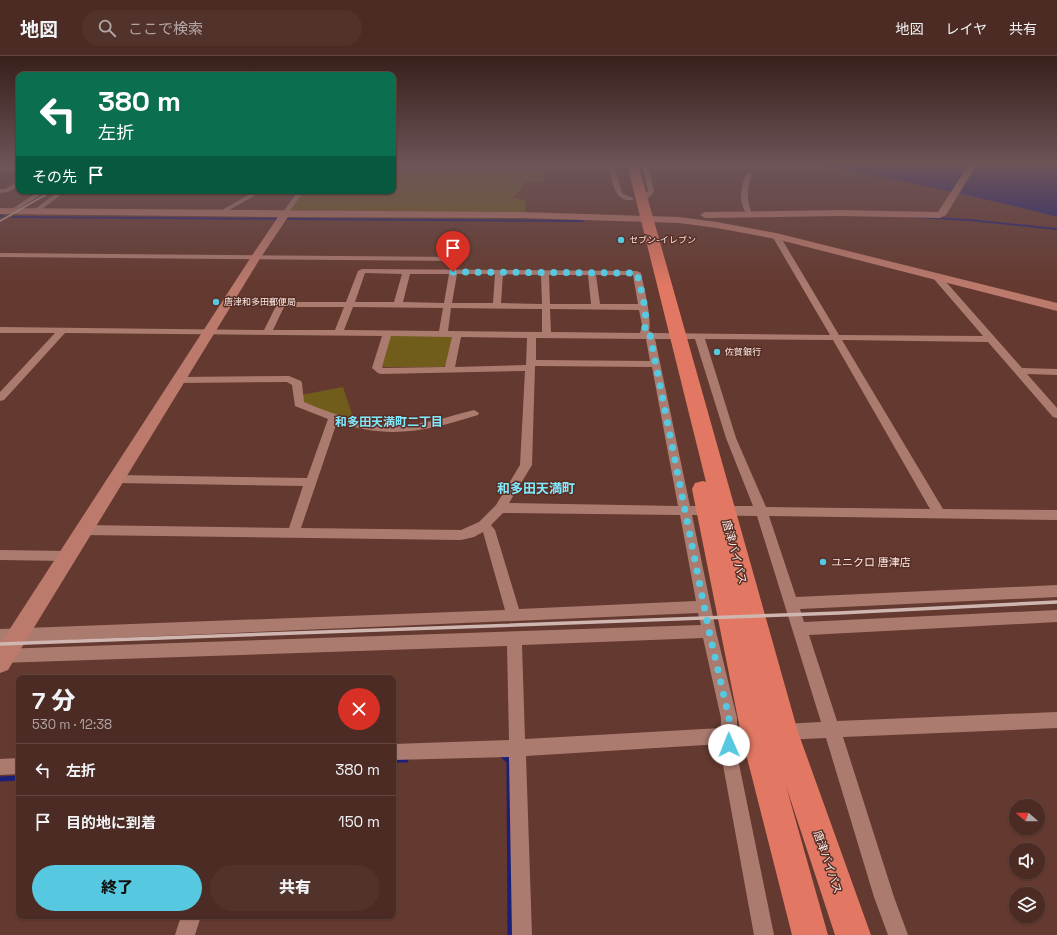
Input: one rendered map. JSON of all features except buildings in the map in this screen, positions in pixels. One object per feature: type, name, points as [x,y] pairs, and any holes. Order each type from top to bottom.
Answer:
[{"type":"highway","name":"唐津バイパス","points":[[638,205],[639,209]]},
{"type":"highway","name":"唐津バイパス","points":[[638,205],[673,336],[705,511],[756,734],[810,935]]},
{"type":"highway","name":"唐津バイパス","points":[[705,511],[853,935]]},
{"type":"street","points":[[12,211],[22,205]]},
{"type":"street","points":[[36,211],[44,205]]},
{"type":"street","points":[[220,213],[235,205]]},
{"type":"street","points":[[1,658],[256,257],[291,205]]},
{"type":"street","points":[[634,205],[639,209],[776,236],[1057,307]]},
{"type":"street","points":[[639,209],[642,205]]},
{"type":"street","points":[[745,205],[749,214]]},
{"type":"street","points":[[0,210],[220,213],[282,218],[494,215],[639,209],[749,214],[861,213],[935,216],[943,213],[948,205]]},
{"type":"street","points":[[776,236],[939,513]]},
{"type":"street","points":[[0,255],[458,259]]},
{"type":"street","points":[[339,332],[362,271],[637,273],[644,307],[646,325],[644,332],[673,336]]},
{"type":"street","points":[[398,305],[407,271]]},
{"type":"street","points":[[443,333],[453,272]]},
{"type":"street","points":[[497,306],[499,272]]},
{"type":"street","points":[[545,272],[547,334]]},
{"type":"street","points":[[592,273],[596,307]]},
{"type":"street","points":[[936,276],[1018,371],[1052,404],[1057,415]]},
{"type":"street","points":[[267,332],[282,304],[644,307]]},
{"type":"street","points":[[0,330],[990,339]]},
{"type":"street","points":[[0,398],[63,330]]},
{"type":"street","points":[[387,333],[377,368],[381,371],[449,370],[530,365],[656,364]]},
{"type":"street","points":[[449,370],[457,333]]},
{"type":"street","points":[[83,530],[461,535],[470,533],[483,526],[500,508],[526,465],[532,334]]},
{"type":"street","points":[[673,336],[656,364],[705,511],[704,607],[729,718],[729,754],[764,935]]},
{"type":"street","points":[[673,336],[731,438],[760,510],[832,730],[884,898],[898,935]]},
{"type":"street","points":[[1018,371],[1057,372]]},
{"type":"street","points":[[179,380],[289,379],[297,384],[300,404],[333,418],[373,428],[420,427],[474,413]]},
{"type":"street","points":[[293,533],[333,418]]},
{"type":"street","points":[[116,479],[311,482]]},
{"type":"street","points":[[500,508],[705,511],[760,510],[1057,515]]},
{"type":"street","points":[[483,526],[489,530],[511,603],[513,616]]},
{"type":"street","points":[[0,555],[67,556]]},
{"type":"street","points":[[791,603],[1057,591]]},
{"type":"street","points":[[0,636],[704,607]]},
{"type":"street","points":[[799,628],[1057,616]]},
{"type":"street","points":[[1,658],[709,631]]},
{"type":"street","points":[[514,639],[522,935]]},
{"type":"street","points":[[396,752],[517,748],[783,732],[1057,720]]},
{"type":"street","points":[[0,767],[16,766]]},
{"type":"street","points":[[185,935],[190,919]]},
{"type":"shaded area","points":[[288,205],[525,205],[525,213],[284,210]]},
{"type":"shaded area","points":[[1009,205],[1057,205],[1057,217]]},
{"type":"shaded area","points":[[394,334],[450,335],[453,338],[446,365],[443,367],[380,367],[388,337]]},
{"type":"shaded area","points":[[343,387],[354,420],[337,416],[302,402],[301,395]]},
{"type":"waterway","points":[[13,217],[583,221]]},
{"type":"waterway","points":[[917,217],[969,220],[1057,229]]},
{"type":"waterway","points":[[502,755],[509,761],[510,935]]},
{"type":"waterway","points":[[396,760],[406,760]]},
{"type":"waterway","points":[[0,779],[16,778]]},
{"type":"railway","points":[[0,221],[28,205]]},
{"type":"railway","points":[[0,644],[839,613],[1057,602]]},
{"type":"place","name":"セブン-イレブン","points":[[621,240]]},
{"type":"place","name":"唐津和多田郵便局","points":[[216,302]]},
{"type":"place","name":"佐賀銀行","points":[[717,352]]},
{"type":"place","name":"ユニクロ 唐津店","points":[[823,562]]},
{"type":"district","name":"和多田天満町二丁目","points":[[389,422]]},
{"type":"district","name":"和多田天満町","points":[[536,488]]},
{"type":"route","points":[[453,272],[637,273],[644,307],[646,325],[644,332],[650,335],[709,631],[729,718],[729,745]]}]
